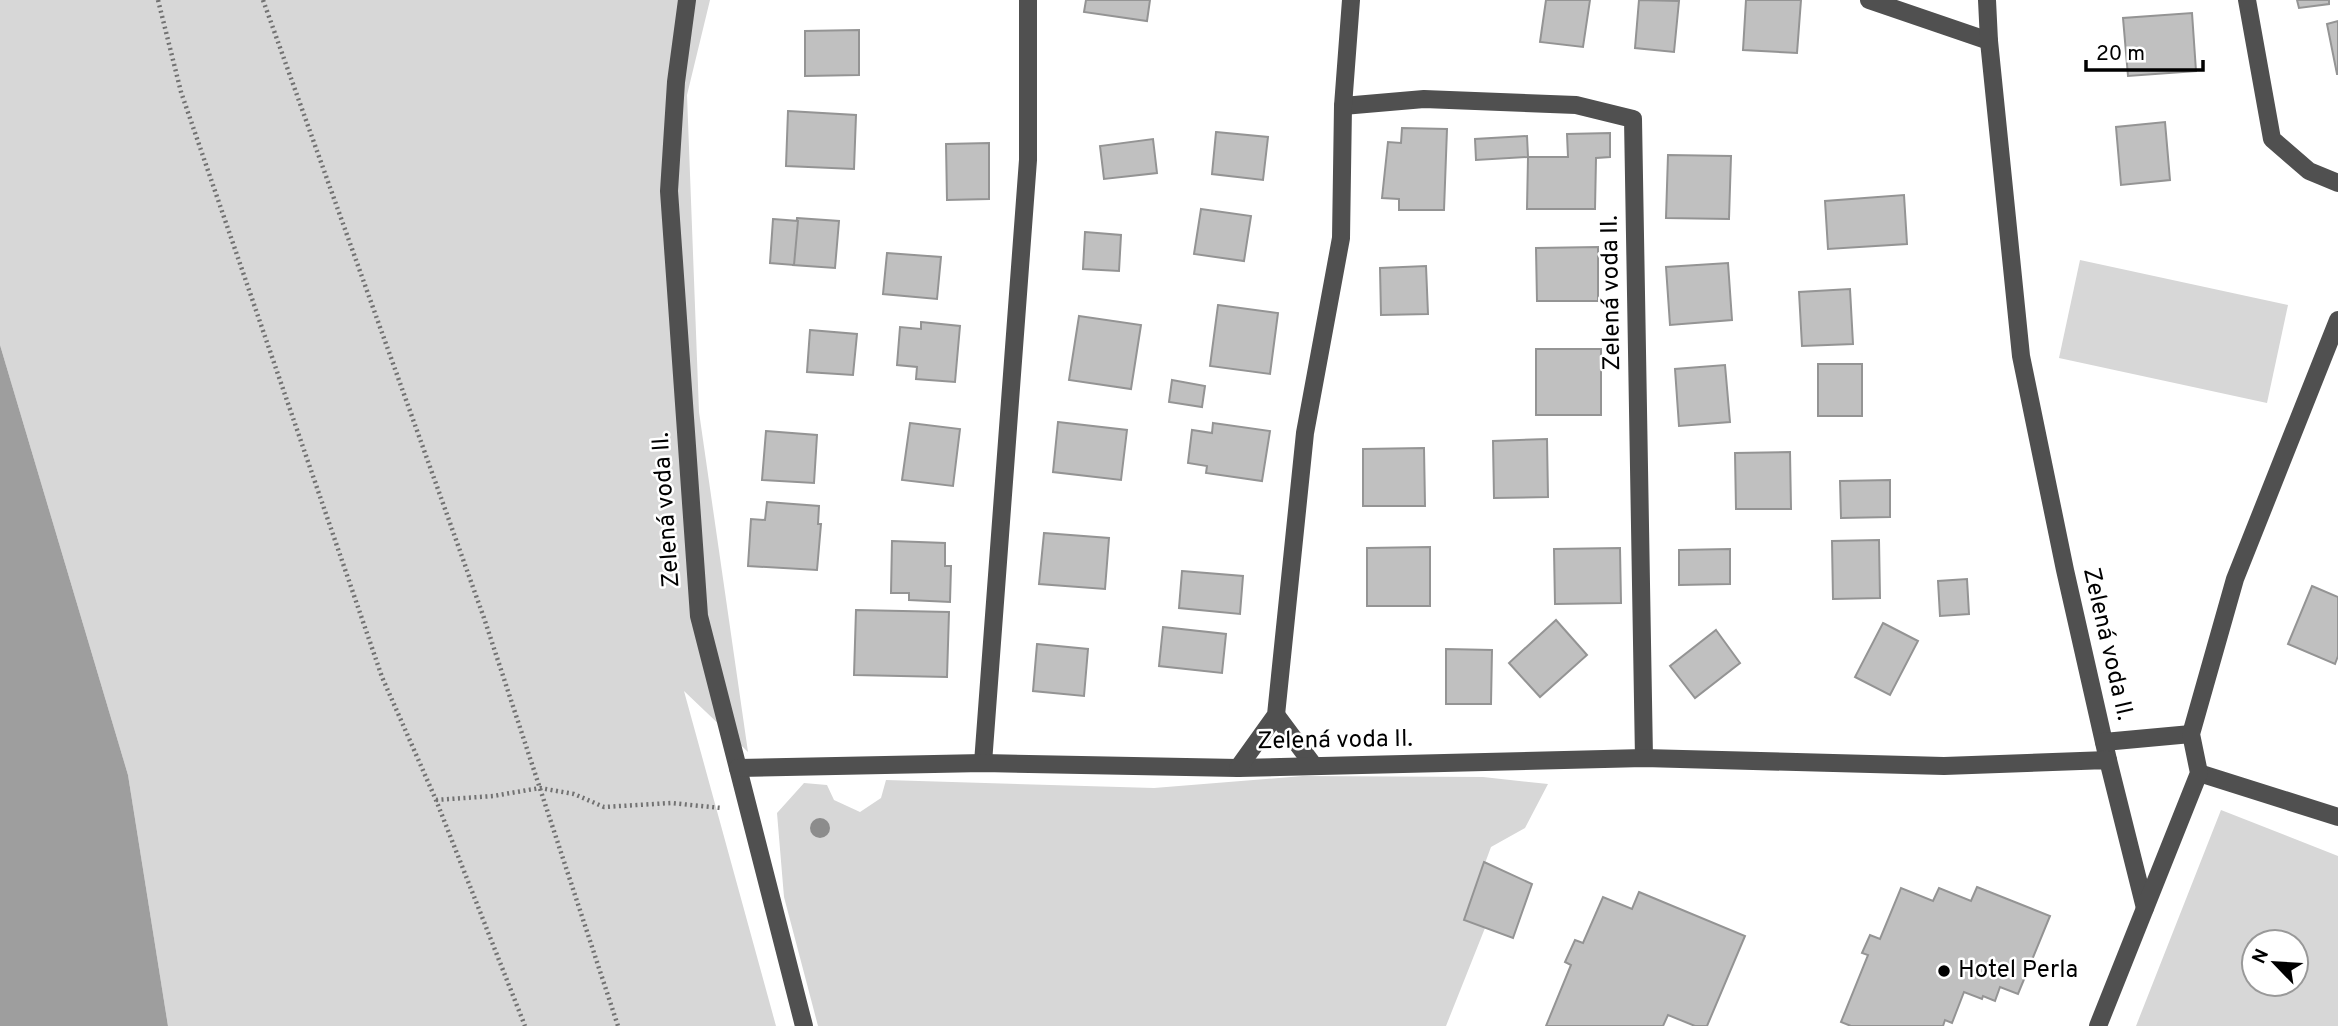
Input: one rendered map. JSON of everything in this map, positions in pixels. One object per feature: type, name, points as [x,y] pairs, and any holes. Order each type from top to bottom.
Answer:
[{"type":"street","name":"Zelená voda II.","points":[[687,0],[676,82],[669,191],[699,616],[738,768],[983,763],[1238,768],[1644,758],[1944,766],[2108,760]]},
{"type":"street","points":[[983,763],[1028,160],[1028,0]]},
{"type":"street","name":"Zelená voda II.","points":[[1238,768],[1276,715],[1305,433],[1341,238],[1343,106],[1351,0]]},
{"type":"street","points":[[1869,0],[1989,41]]},
{"type":"street","name":"Zelená voda II.","points":[[1987,0],[2021,356],[2064,570],[2145,908]]},
{"type":"street","points":[[2248,0],[2272,139],[2309,171],[2338,183]]},
{"type":"street","name":"Zelená voda II.","points":[[1343,106],[1424,99],[1562,105],[1633,119],[1644,758]]},
{"type":"street","points":[[2098,1026],[2199,773],[2191,734],[2235,579],[2338,320]]},
{"type":"street","points":[[1276,715],[1314,766]]},
{"type":"street","points":[[2104,742],[2191,734]]},
{"type":"street","points":[[738,768],[804,1026]]},
{"type":"street","points":[[2199,773],[2338,817]]},
{"type":"path","points":[[158,0],[181,92],[382,677],[436,800],[525,1026]]},
{"type":"path","points":[[263,0],[484,618],[618,1026]]},
{"type":"path","points":[[436,800],[493,796],[540,788],[574,794],[604,807],[671,803],[715,809],[746,804]]},
{"type":"shaded area","points":[[0,0],[710,0],[687,95],[699,412],[748,752],[684,691],[776,1026],[168,1026],[128,775],[0,345]]},
{"type":"shaded area","points":[[2080,260],[2288,305],[2267,403],[2059,358]]},
{"type":"shaded area","points":[[0,345],[128,775],[168,1026],[0,1026]]},
{"type":"shaded area","points":[[1303,776],[1483,777],[1548,784],[1525,828],[1491,847],[1464,920],[1485,928],[1446,1026],[818,1026],[784,897],[777,813],[804,783],[827,785],[834,800],[860,812],[881,798],[886,780],[1154,788]]},
{"type":"shaded area","points":[[2221,810],[2338,856],[2338,1026],[2136,1026]]},
{"type":"building","points":[[1086,0],[1150,0],[1147,21],[1084,12]]},
{"type":"building","points":[[1546,0],[1590,0],[1583,47],[1540,42]]},
{"type":"building","points":[[1639,0],[1679,1],[1674,52],[1635,48]]},
{"type":"building","points":[[1746,0],[1801,0],[1797,53],[1743,50]]},
{"type":"building","points":[[2297,0],[2329,0],[2329,4],[2299,8]]},
{"type":"building","points":[[2192,13],[2196,71],[2128,76],[2123,18]]},
{"type":"building","points":[[2338,21],[2338,74],[2337,74],[2327,24]]},
{"type":"building","points":[[859,30],[859,75],[805,76],[805,31]]},
{"type":"building","points":[[788,111],[856,115],[854,169],[786,166]]},
{"type":"building","points":[[2165,122],[2170,180],[2121,185],[2116,127]]},
{"type":"building","points":[[1402,128],[1447,129],[1444,210],[1399,210],[1399,199],[1382,198],[1388,142],[1401,143]]},
{"type":"building","points":[[1216,132],[1268,137],[1263,180],[1212,174]]},
{"type":"building","points":[[1610,133],[1610,157],[1596,158],[1595,209],[1527,209],[1528,157],[1568,157],[1567,134]]},
{"type":"building","points":[[1527,136],[1528,157],[1476,160],[1475,139]]},
{"type":"building","points":[[1153,139],[1157,173],[1104,179],[1100,146]]},
{"type":"building","points":[[989,143],[989,199],[947,200],[946,144]]},
{"type":"building","points":[[1668,155],[1731,156],[1729,219],[1666,218]]},
{"type":"building","points":[[1904,195],[1907,244],[1828,249],[1825,201]]},
{"type":"building","points":[[1201,209],[1251,216],[1244,261],[1194,254]]},
{"type":"building","points":[[797,218],[839,221],[835,268],[793,265]]},
{"type":"building","points":[[773,219],[798,221],[794,265],[770,263]]},
{"type":"building","points":[[1085,232],[1121,235],[1119,271],[1083,269]]},
{"type":"building","points":[[1598,247],[1598,301],[1537,301],[1536,248]]},
{"type":"building","points":[[887,253],[941,257],[937,299],[883,294]]},
{"type":"building","points":[[1728,263],[1732,320],[1670,325],[1666,267]]},
{"type":"building","points":[[1426,266],[1428,314],[1381,315],[1380,268]]},
{"type":"building","points":[[1850,289],[1853,344],[1802,346],[1799,292]]},
{"type":"building","points":[[1218,305],[1278,313],[1270,374],[1210,366]]},
{"type":"building","points":[[1079,316],[1141,325],[1131,389],[1069,380]]},
{"type":"building","points":[[921,322],[960,326],[955,382],[916,379],[917,367],[897,365],[900,327],[921,329]]},
{"type":"building","points":[[810,330],[857,334],[853,375],[807,372]]},
{"type":"building","points":[[1536,349],[1601,349],[1601,415],[1536,415]]},
{"type":"building","points":[[1818,364],[1862,364],[1862,416],[1818,416]]},
{"type":"building","points":[[1725,365],[1730,422],[1679,426],[1675,369]]},
{"type":"building","points":[[1172,380],[1205,386],[1202,407],[1169,402]]},
{"type":"building","points":[[1058,422],[1127,430],[1121,480],[1053,472]]},
{"type":"building","points":[[910,423],[960,429],[953,486],[902,480]]},
{"type":"building","points":[[1213,423],[1270,431],[1262,481],[1206,473],[1207,466],[1188,463],[1192,430],[1212,433]]},
{"type":"building","points":[[766,431],[817,435],[814,483],[762,480]]},
{"type":"building","points":[[1547,439],[1548,497],[1494,498],[1493,441]]},
{"type":"building","points":[[1424,448],[1425,506],[1363,506],[1363,449]]},
{"type":"building","points":[[1790,452],[1791,509],[1736,509],[1735,453]]},
{"type":"building","points":[[1890,480],[1890,517],[1841,518],[1840,481]]},
{"type":"building","points":[[767,502],[819,506],[818,524],[821,524],[817,570],[748,566],[751,519],[765,520]]},
{"type":"building","points":[[1044,533],[1109,538],[1105,589],[1039,584]]},
{"type":"building","points":[[1879,540],[1880,598],[1833,599],[1832,541]]},
{"type":"building","points":[[892,541],[945,543],[945,566],[951,566],[950,602],[909,600],[909,593],[891,593]]},
{"type":"building","points":[[1430,547],[1430,606],[1367,606],[1367,548]]},
{"type":"building","points":[[1620,548],[1621,603],[1555,604],[1554,549]]},
{"type":"building","points":[[1730,549],[1730,584],[1679,585],[1679,550]]},
{"type":"building","points":[[1182,571],[1243,576],[1240,614],[1179,608]]},
{"type":"building","points":[[1967,579],[1969,614],[1940,616],[1938,581]]},
{"type":"building","points":[[2312,586],[2338,597],[2338,656],[2335,664],[2288,644]]},
{"type":"building","points":[[856,610],[949,612],[947,677],[854,675]]},
{"type":"building","points":[[1556,620],[1587,655],[1540,697],[1509,663]]},
{"type":"building","points":[[1883,623],[1918,641],[1890,695],[1855,677]]},
{"type":"building","points":[[1163,627],[1226,634],[1222,673],[1159,666]]},
{"type":"building","points":[[1716,630],[1740,663],[1695,698],[1670,666]]},
{"type":"building","points":[[1037,644],[1088,649],[1084,696],[1033,691]]},
{"type":"building","points":[[1446,649],[1492,650],[1491,704],[1446,704]]},
{"type":"building","points":[[1484,862],[1532,884],[1513,938],[1464,920]]},
{"type":"building","name":"Hotel Perla","points":[[1977,887],[2050,916],[2018,994],[2000,987],[1995,1001],[1964,992],[1952,1023],[1945,1020],[1943,1026],[1851,1026],[1841,1022],[1868,955],[1862,953],[1870,935],[1880,939],[1901,888],[1933,901],[1939,888],[1971,901]]},
{"type":"building","points":[[1639,892],[1745,936],[1707,1026],[1695,1026],[1668,1015],[1663,1026],[1546,1026],[1571,965],[1565,962],[1575,940],[1583,943],[1603,897],[1632,909]]},
{"type":"place","name":"Hotel Perla","points":[[1944,971]]}]
